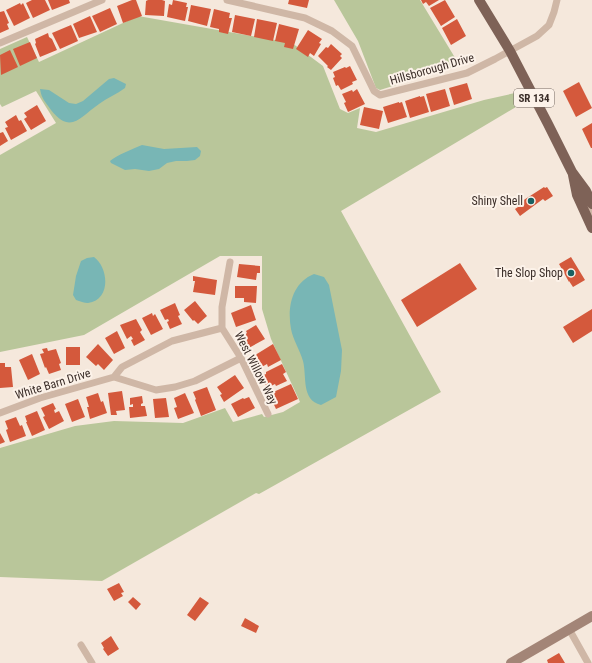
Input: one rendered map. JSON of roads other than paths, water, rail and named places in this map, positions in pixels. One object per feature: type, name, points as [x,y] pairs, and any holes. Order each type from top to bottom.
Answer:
[{"type":"main road","name":"SR 134","points":[[480,0],[510,52],[572,172],[586,190],[592,204]]},
{"type":"main road","name":"SR 134","points":[[572,172],[577,195],[592,228]]},
{"type":"main road","points":[[511,663],[592,616]]},
{"type":"street","points":[[0,43],[102,0]]},
{"type":"street","name":"Hillsborough Drive","points":[[227,0],[257,3],[305,18],[332,30],[352,46],[374,91],[380,95],[467,73],[510,52],[537,36],[549,24],[557,0]]},
{"type":"street","points":[[572,172],[592,215]]},
{"type":"street","name":"West Willow Way","points":[[230,262],[222,307],[222,328],[241,358],[268,414]]},
{"type":"street","name":"White Barn Drive","points":[[0,413],[42,398],[114,377],[122,366],[172,341],[222,328]]},
{"type":"street","points":[[114,377],[156,390],[176,387],[195,381],[241,358]]},
{"type":"street","points":[[569,629],[588,663]]},
{"type":"street","points":[[82,644],[92,663]]},
{"type":"water","points":[[114,78],[126,84],[125,88],[102,102],[81,118],[70,123],[58,117],[51,110],[43,98],[40,89],[49,90],[69,103],[76,104],[83,101],[109,79]]},
{"type":"water","points":[[142,145],[164,149],[197,147],[201,151],[200,156],[195,160],[167,163],[159,169],[149,171],[135,169],[125,170],[111,163],[110,161],[125,152]]},
{"type":"water","points":[[94,257],[103,268],[105,276],[104,290],[101,296],[95,301],[88,303],[76,300],[73,295],[76,276],[81,261]]},
{"type":"water","points":[[314,274],[324,277],[329,285],[342,350],[341,371],[336,397],[321,405],[310,398],[308,393],[303,361],[292,333],[290,321],[291,304],[296,290],[301,283]]},
{"type":"place","name":"Shiny Shell","points":[[531,201]]},
{"type":"place","name":"The Slop Shop","points":[[571,273]]}]
